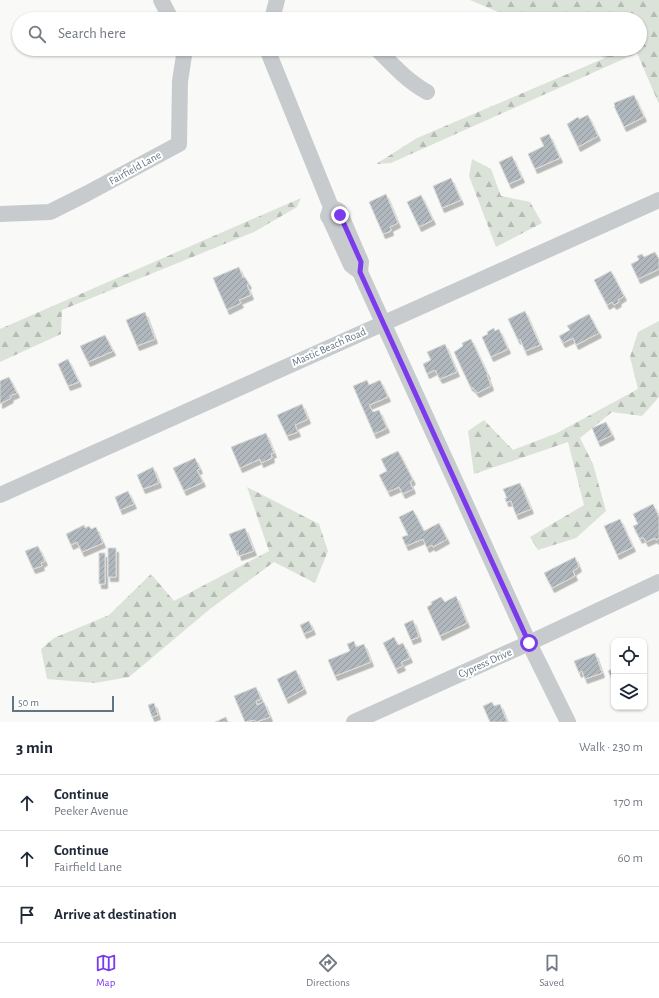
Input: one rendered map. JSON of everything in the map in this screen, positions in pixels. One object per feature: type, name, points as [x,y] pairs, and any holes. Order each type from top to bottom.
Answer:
[{"type":"street","points":[[161,0],[167,12]]},
{"type":"street","points":[[274,12],[277,0]]},
{"type":"street","name":"Fairfield Lane","points":[[0,214],[50,212],[179,144],[180,81],[185,56]]},
{"type":"street","points":[[270,56],[331,207],[339,211],[361,262],[360,272],[529,643],[568,722]]},
{"type":"street","points":[[385,56],[404,76],[427,92]]},
{"type":"street","name":"Mastic Beach Road","points":[[0,495],[659,200]]},
{"type":"street","name":"Cypress Drive","points":[[354,722],[529,643],[659,582]]},
{"type":"green space","points":[[470,0],[659,0],[659,104],[638,56],[647,56],[647,12],[498,12]]},
{"type":"green space","points":[[601,56],[630,56],[391,163],[376,164],[417,138],[605,58]]},
{"type":"green space","points":[[472,159],[491,169],[501,196],[530,202],[542,223],[496,247],[469,176]]},
{"type":"green space","points":[[301,198],[297,207],[254,232],[62,310],[61,334],[0,362],[0,329]]},
{"type":"green space","points":[[659,321],[659,397],[642,416],[612,412],[580,438],[593,464],[606,511],[576,538],[538,550],[530,537],[584,505],[568,442],[474,474],[468,431],[484,420],[513,450],[557,433],[638,389],[630,357],[638,332]]},
{"type":"green space","points":[[247,487],[319,524],[328,551],[315,583],[274,562],[210,609],[129,677],[95,683],[47,679],[41,649],[54,638],[109,615],[151,574],[174,601],[269,551]]},
{"type":"building","points":[[634,95],[644,117],[624,127],[614,103]]},
{"type":"building","points":[[588,115],[598,136],[578,147],[567,124],[578,117],[579,119]]},
{"type":"building","points":[[549,134],[560,158],[535,169],[528,154],[544,146],[540,138]]},
{"type":"building","points":[[512,156],[522,178],[509,184],[499,162]]},
{"type":"building","points":[[451,178],[461,200],[442,208],[433,186]]},
{"type":"building","points":[[386,194],[398,223],[390,227],[391,231],[383,234],[369,202]]},
{"type":"building","points":[[421,195],[433,220],[419,227],[407,202]]},
{"type":"building","points":[[655,252],[659,259],[659,269],[638,279],[631,264],[639,260],[637,256],[642,254],[644,257]]},
{"type":"building","points":[[239,267],[243,278],[245,277],[249,284],[247,285],[251,295],[239,300],[241,303],[227,310],[213,278]]},
{"type":"building","points":[[611,271],[624,296],[614,305],[612,302],[607,305],[594,280]]},
{"type":"building","points":[[525,311],[540,345],[525,351],[520,339],[518,340],[508,319]]},
{"type":"building","points":[[145,312],[155,339],[137,346],[126,320]]},
{"type":"building","points":[[589,314],[599,333],[576,345],[573,338],[563,343],[559,336],[570,330],[567,326]]},
{"type":"building","points":[[494,328],[495,331],[499,329],[508,349],[491,357],[482,337]]},
{"type":"building","points":[[105,335],[113,351],[88,362],[80,346]]},
{"type":"building","points":[[471,339],[488,375],[491,386],[477,393],[470,386],[454,352],[463,346],[462,343]]},
{"type":"building","points":[[445,344],[457,372],[440,379],[435,370],[427,374],[423,364],[431,360],[427,352]]},
{"type":"building","points":[[68,359],[79,382],[68,386],[58,364]]},
{"type":"building","points":[[9,377],[17,393],[10,396],[11,398],[0,404],[0,381]]},
{"type":"building","points":[[367,380],[369,385],[380,380],[388,397],[369,405],[373,412],[379,410],[387,428],[374,434],[353,386]]},
{"type":"building","points":[[302,404],[308,419],[295,425],[298,432],[287,436],[277,415]]},
{"type":"building","points":[[606,422],[612,435],[598,442],[592,428]]},
{"type":"building","points":[[266,433],[274,453],[271,454],[272,458],[261,463],[260,459],[240,468],[231,447]]},
{"type":"building","points":[[398,451],[413,480],[410,482],[413,489],[403,494],[399,487],[388,492],[379,475],[387,471],[381,459]]},
{"type":"building","points":[[195,458],[200,469],[197,470],[203,482],[184,491],[173,468]]},
{"type":"building","points":[[153,467],[159,483],[143,489],[137,475]]},
{"type":"building","points":[[520,483],[531,509],[516,515],[511,501],[506,502],[505,498],[507,498],[503,489]]},
{"type":"building","points":[[128,491],[134,504],[120,510],[115,497]]},
{"type":"building","points":[[653,504],[659,517],[659,538],[646,542],[643,537],[640,539],[633,526],[638,524],[633,514]]},
{"type":"building","points":[[413,510],[424,531],[439,523],[447,539],[433,547],[432,545],[427,548],[423,539],[406,546],[402,537],[408,535],[399,517]]},
{"type":"building","points":[[620,519],[633,547],[617,555],[604,526]]},
{"type":"building","points":[[84,525],[85,528],[89,526],[91,529],[96,527],[103,543],[82,552],[77,542],[71,545],[66,534]]},
{"type":"building","points":[[245,528],[254,551],[239,556],[238,550],[236,551],[229,534]]},
{"type":"building","points":[[38,546],[45,561],[41,563],[42,566],[33,569],[25,551]]},
{"type":"building","points":[[108,548],[116,548],[116,577],[108,577]]},
{"type":"building","points":[[99,553],[105,553],[105,584],[99,584]]},
{"type":"building","points":[[575,557],[579,567],[573,571],[575,576],[552,588],[544,573]]},
{"type":"building","points":[[456,596],[467,623],[440,636],[427,607],[432,604],[431,602],[441,597],[445,602]]},
{"type":"building","points":[[413,620],[419,637],[411,640],[404,624]]},
{"type":"building","points":[[309,621],[313,630],[304,634],[300,625]]},
{"type":"building","points":[[394,637],[398,645],[403,643],[410,658],[401,662],[403,666],[396,669],[383,643]]},
{"type":"building","points":[[354,641],[356,647],[364,644],[371,662],[335,676],[328,660],[350,651],[347,644]]},
{"type":"building","points":[[595,653],[602,673],[585,679],[582,671],[579,673],[574,661]]},
{"type":"building","points":[[296,670],[304,689],[286,699],[277,679]]},
{"type":"building","points":[[611,670],[611,677],[608,671]]},
{"type":"building","points":[[256,687],[261,699],[256,701],[257,705],[264,702],[270,717],[256,722],[254,720],[245,722],[234,696]]},
{"type":"building","points":[[492,702],[494,706],[500,704],[507,722],[490,722],[483,706]]},
{"type":"building","points":[[154,703],[158,715],[152,717],[148,705]]},
{"type":"building","points":[[226,717],[228,722],[215,722]]},
{"type":"route","points":[[340,215],[361,262],[360,272],[529,643]]}]
